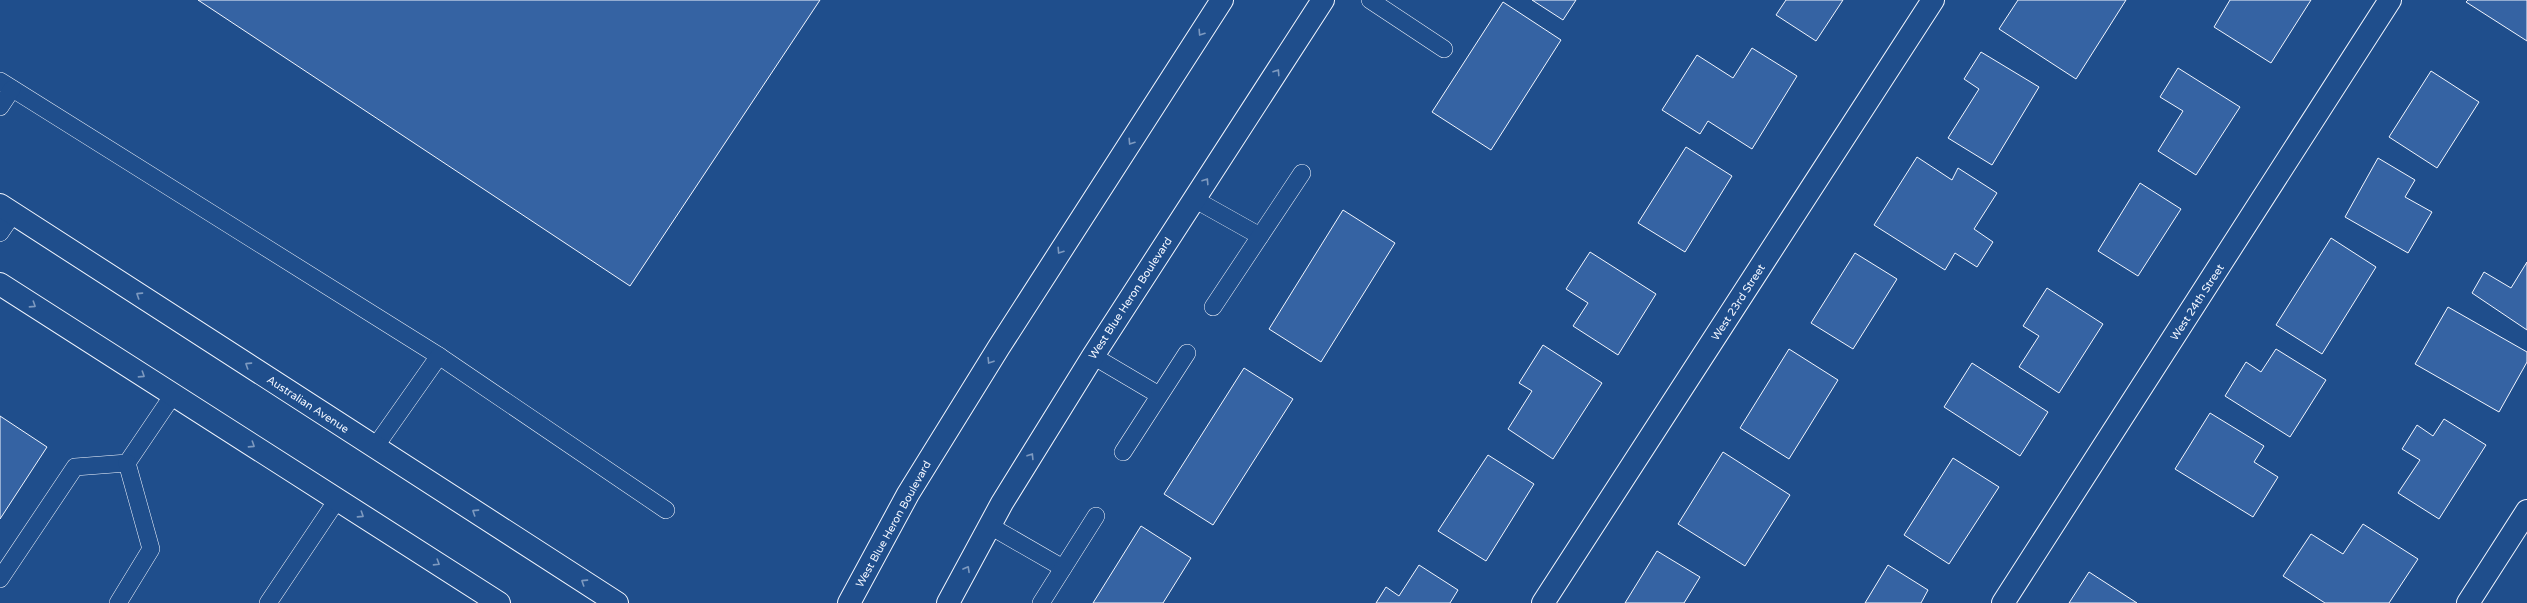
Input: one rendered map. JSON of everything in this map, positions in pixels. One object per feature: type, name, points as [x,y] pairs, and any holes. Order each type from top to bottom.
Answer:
[{"type":"main road","name":"West Blue Heron Boulevard","points":[[849,603],[908,494],[999,347],[1222,0]]},
{"type":"main road","name":"West Blue Heron Boulevard","points":[[948,603],[990,526],[1093,356],[1323,0]]},
{"type":"main road","name":"West 23rd Street","points":[[1543,603],[1933,0]]},
{"type":"main road","name":"West 24th Street","points":[[2003,603],[2390,0]]},
{"type":"main road","name":"Australian Avenue","points":[[6,209],[617,603]]},
{"type":"main road","points":[[0,284],[499,603]]},
{"type":"main road","points":[[2468,603],[2527,511]]},
{"type":"lane","points":[[1370,0],[1444,49]]},
{"type":"lane","points":[[0,107],[6,85],[439,356],[666,510]]},
{"type":"lane","points":[[1213,307],[1302,173]]},
{"type":"lane","points":[[1194,199],[1260,236]]},
{"type":"lane","points":[[0,233],[6,209]]},
{"type":"lane","points":[[1123,452],[1187,353]]},
{"type":"lane","points":[[375,447],[439,356]]},
{"type":"lane","points":[[1093,356],[1159,396]]},
{"type":"lane","points":[[118,603],[151,549],[128,463],[173,395]]},
{"type":"lane","points":[[0,580],[75,467],[128,463]]},
{"type":"lane","points":[[268,603],[337,500]]},
{"type":"lane","points":[[1041,603],[1096,516]]},
{"type":"lane","points":[[990,526],[1063,568]]},
{"type":"building","points":[[198,0],[820,0],[630,286]]},
{"type":"building","points":[[1532,0],[1576,0],[1563,20]]},
{"type":"building","points":[[1786,0],[1843,0],[1816,41],[1776,15]]},
{"type":"building","points":[[2018,0],[2126,0],[2076,79],[1999,29]]},
{"type":"building","points":[[2230,0],[2311,0],[2271,63],[2214,27]]},
{"type":"building","points":[[2468,0],[2527,0],[2527,41],[2466,2]]},
{"type":"building","points":[[1503,2],[1561,40],[1491,150],[1432,112]]},
{"type":"building","points":[[1752,48],[1797,76],[1752,149],[1708,121],[1700,134],[1662,110],[1697,55],[1733,78]]},
{"type":"building","points":[[1981,52],[2039,87],[1992,165],[1948,138],[1979,89],[1964,79]]},
{"type":"building","points":[[2178,68],[2240,107],[2196,175],[2158,151],[2183,111],[2160,97]]},
{"type":"building","points":[[2431,71],[2479,102],[2437,168],[2389,137]]},
{"type":"building","points":[[1686,147],[1732,176],[1685,252],[1638,223]]},
{"type":"building","points":[[1917,157],[1952,180],[1958,168],[1997,193],[1974,229],[1993,242],[1977,267],[1955,253],[1945,270],[1874,225]]},
{"type":"building","points":[[2378,158],[2415,180],[2405,197],[2432,212],[2408,253],[2345,217]]},
{"type":"building","points":[[2140,183],[2181,209],[2138,276],[2098,251]]},
{"type":"building","points":[[1343,210],[1395,243],[1321,362],[1269,329]]},
{"type":"building","points":[[2331,238],[2376,267],[2322,354],[2276,325]]},
{"type":"building","points":[[1590,252],[1656,294],[1618,355],[1573,326],[1588,303],[1566,289]]},
{"type":"building","points":[[1855,253],[1897,279],[1853,349],[1811,323]]},
{"type":"building","points":[[2527,262],[2527,330],[2472,293],[2484,272],[2511,288]]},
{"type":"building","points":[[2047,288],[2103,324],[2059,393],[2019,367],[2039,336],[2023,326]]},
{"type":"building","points":[[2448,307],[2527,352],[2527,362],[2499,412],[2415,364]]},
{"type":"building","points":[[1543,345],[1602,383],[1553,459],[1508,429],[1532,391],[1519,383]]},
{"type":"building","points":[[1789,349],[1838,380],[1789,459],[1740,428]]},
{"type":"building","points":[[2276,349],[2326,380],[2290,437],[2225,396],[2246,362],[2261,372]]},
{"type":"building","points":[[1972,363],[2048,412],[2020,456],[1944,407]]},
{"type":"building","points":[[1244,368],[1293,399],[1213,525],[1164,494]]},
{"type":"building","points":[[2210,413],[2264,446],[2254,462],[2278,477],[2253,517],[2175,469]]},
{"type":"building","points":[[0,416],[47,447],[0,519]]},
{"type":"building","points":[[2444,419],[2486,445],[2439,519],[2398,493],[2420,460],[2402,449],[2417,425],[2433,436]]},
{"type":"building","points":[[1723,452],[1790,495],[1745,566],[1678,524]]},
{"type":"building","points":[[1488,455],[1534,484],[1486,561],[1438,531]]},
{"type":"building","points":[[1953,458],[1999,487],[1949,564],[1904,535]]},
{"type":"building","points":[[2363,524],[2418,559],[2389,603],[2325,603],[2283,576],[2311,534],[2343,554]]},
{"type":"building","points":[[1141,526],[1191,558],[1163,603],[1093,603]]},
{"type":"building","points":[[1657,551],[1700,577],[1684,603],[1625,603]]},
{"type":"building","points":[[1419,565],[1458,590],[1450,603],[1376,603],[1386,587],[1399,596]]},
{"type":"building","points":[[1888,565],[1928,590],[1921,603],[1865,603]]},
{"type":"building","points":[[2089,572],[2137,603],[2069,603]]}]
